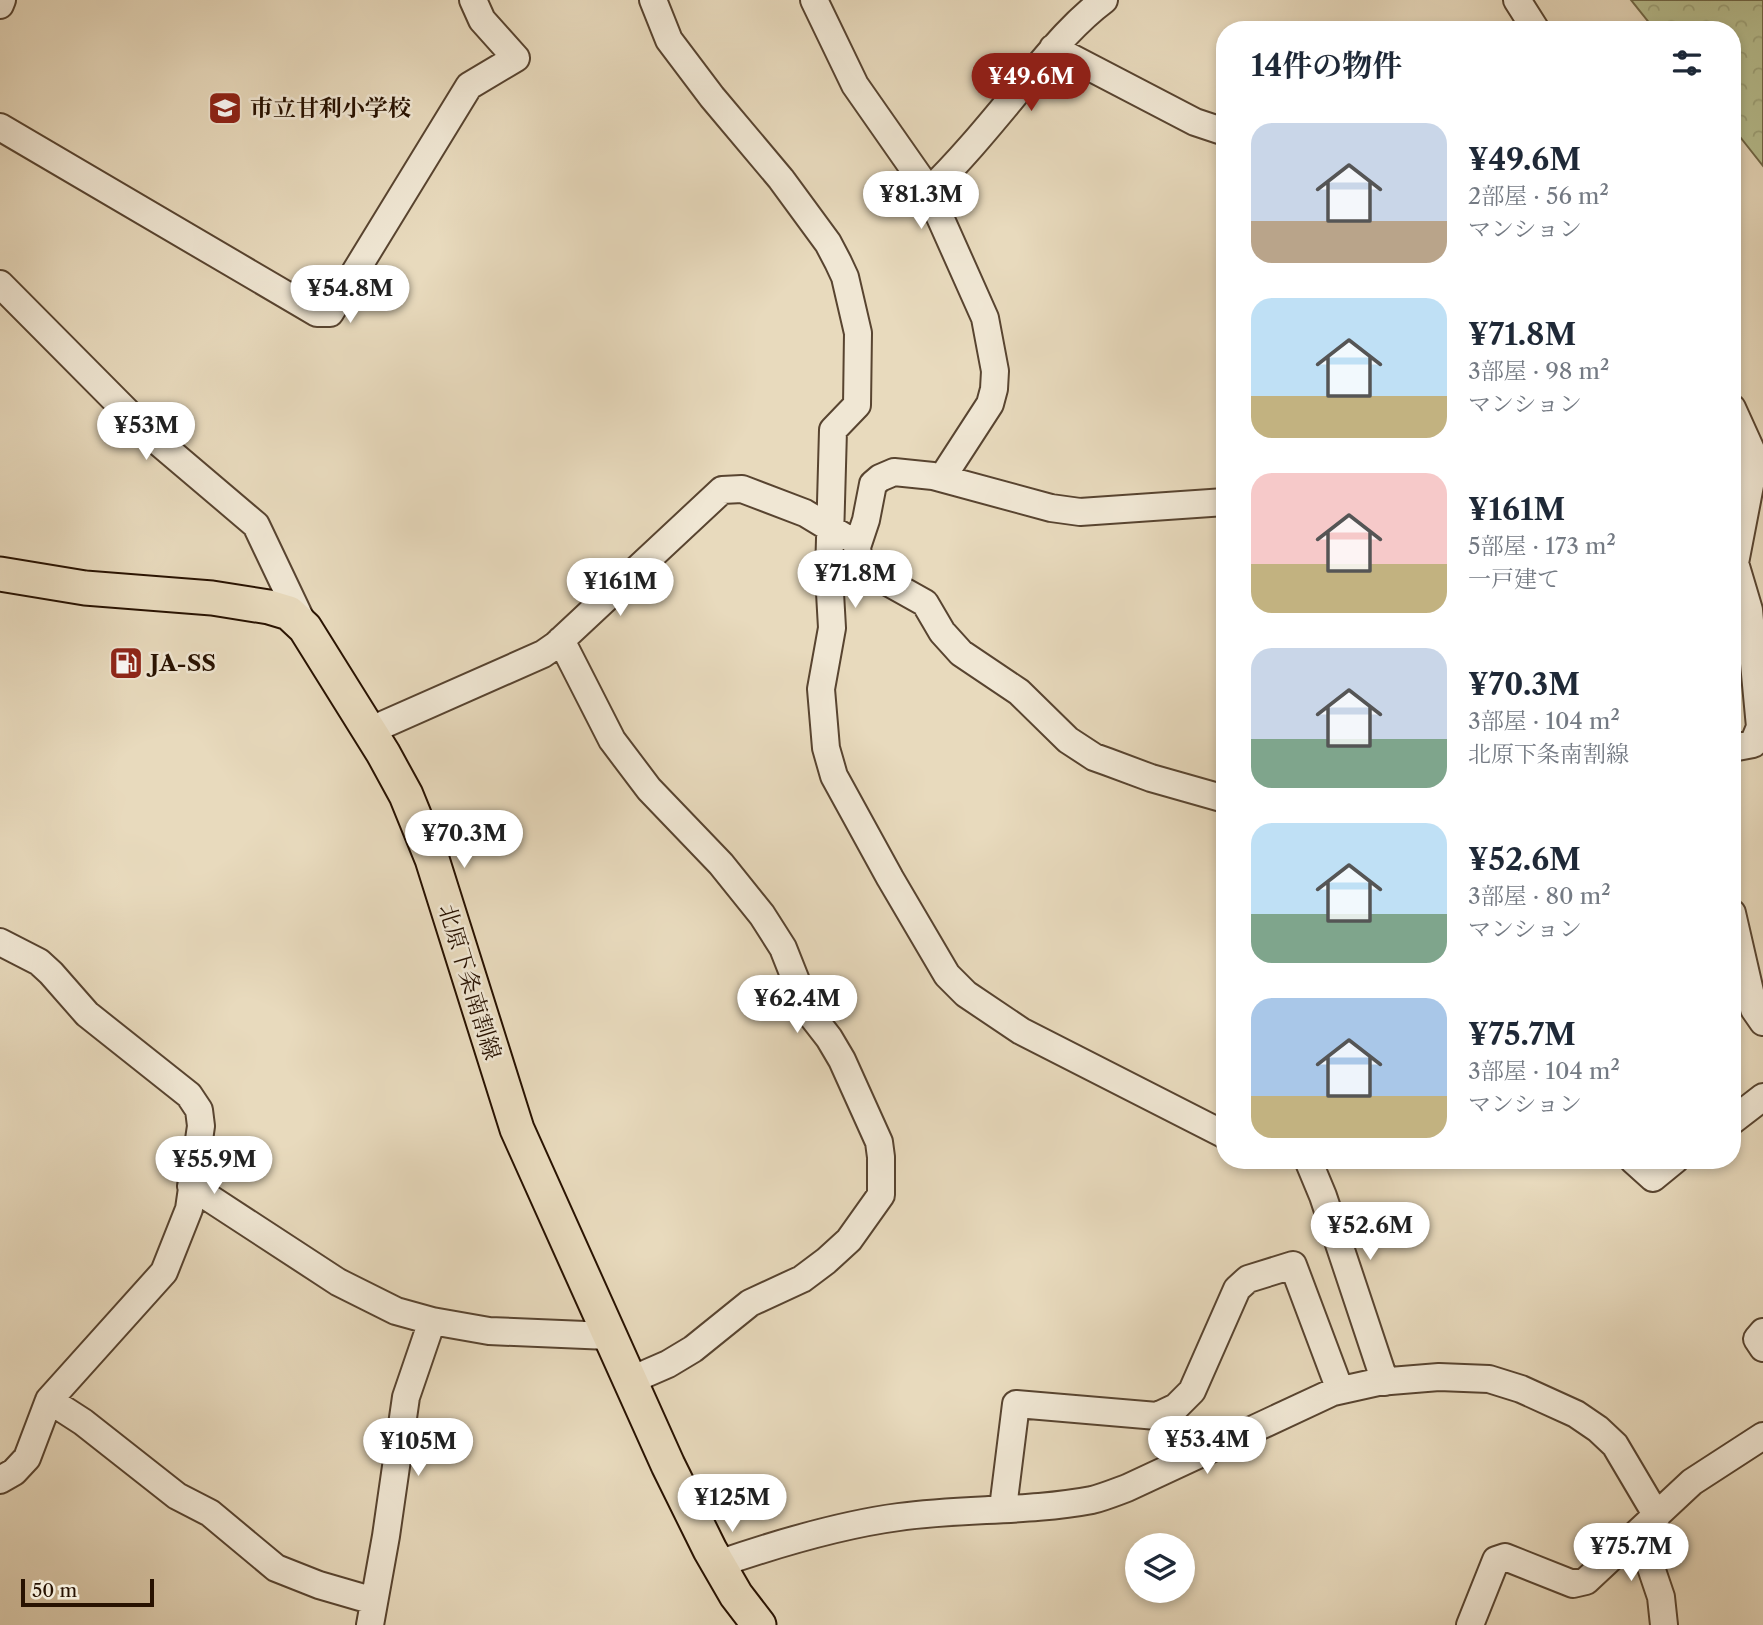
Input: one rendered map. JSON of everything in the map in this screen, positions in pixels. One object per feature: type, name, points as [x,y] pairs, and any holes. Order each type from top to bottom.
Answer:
[{"type":"main road","name":"北原下条南割線","points":[[0,575],[85,588],[212,598],[269,607],[289,613],[305,628],[406,795],[432,859],[517,1129],[629,1381],[718,1564],[758,1625]]},
{"type":"street","points":[[0,5],[2,0]]},
{"type":"street","points":[[0,127],[317,313],[330,313],[469,86],[516,58],[482,20],[473,0]]},
{"type":"street","points":[[653,0],[669,40],[828,243],[845,277],[858,332],[858,405],[833,430],[829,575],[832,628],[821,689],[826,748],[834,776],[947,975],[966,994],[1021,1031],[1216,1130]]},
{"type":"street","points":[[814,0],[855,85],[929,191],[985,318],[995,371],[990,404],[942,478]]},
{"type":"street","points":[[929,191],[962,159],[1053,48],[1085,14],[1104,0]]},
{"type":"street","points":[[1517,0],[1530,21]]},
{"type":"street","points":[[1053,48],[1195,122],[1216,129]]},
{"type":"street","points":[[0,284],[150,435],[256,525],[305,628]]},
{"type":"street","points":[[1741,428],[1752,452],[1752,475],[1741,532]]},
{"type":"street","points":[[1216,503],[1080,512],[1051,508],[942,478],[894,472],[873,484],[858,547],[858,555],[866,570],[925,603],[942,632],[961,653],[1019,692],[1068,740],[1094,757],[1151,778],[1216,796]]},
{"type":"street","points":[[369,731],[543,654],[722,490],[742,489],[805,513],[858,547]]},
{"type":"street","points":[[1741,583],[1749,610],[1760,727],[1754,744],[1741,746]]},
{"type":"street","points":[[561,640],[612,740],[649,789],[721,864],[762,915],[783,948],[808,1012],[829,1038],[842,1060],[879,1142],[881,1157],[881,1195],[849,1240],[826,1261],[802,1279],[750,1303],[693,1349],[668,1364],[629,1381]]},
{"type":"street","points":[[0,942],[39,962],[86,1014],[189,1095],[199,1110],[201,1126],[189,1209],[164,1272],[49,1400],[27,1458],[14,1472],[0,1480]]},
{"type":"street","points":[[1741,952],[1754,1009],[1763,1023]]},
{"type":"street","points":[[1741,1114],[1763,1097]]},
{"type":"street","points":[[1312,1169],[1385,1381]]},
{"type":"street","points":[[1643,1169],[1653,1178],[1664,1169]]},
{"type":"street","points":[[191,1186],[338,1282],[396,1311],[432,1321],[489,1331],[609,1336]]},
{"type":"street","points":[[1003,1508],[1016,1404],[1157,1416],[1176,1407],[1192,1391],[1237,1289],[1248,1279],[1293,1265],[1340,1390]]},
{"type":"street","points":[[49,1400],[83,1422],[177,1496],[210,1513],[276,1568],[318,1585],[372,1613],[406,1397],[432,1321]]},
{"type":"street","points":[[1763,1332],[1757,1339],[1763,1348]]},
{"type":"street","points":[[718,1564],[766,1548],[897,1517],[961,1510],[1047,1506],[1094,1499],[1116,1492],[1340,1390],[1385,1381],[1439,1377],[1489,1379],[1521,1389],[1576,1413],[1615,1445],[1648,1524],[1664,1625]]},
{"type":"street","points":[[1470,1625],[1496,1560],[1505,1557],[1573,1584],[1586,1581],[1692,1482],[1763,1436]]},
{"type":"green space","points":[[1631,0],[1763,0],[1763,166],[1741,138],[1741,21],[1648,21]]},
{"type":"place","name":"市立甘利小学校","points":[[225,108]]},
{"type":"place","name":"JA-SS","points":[[126,663]]}]
